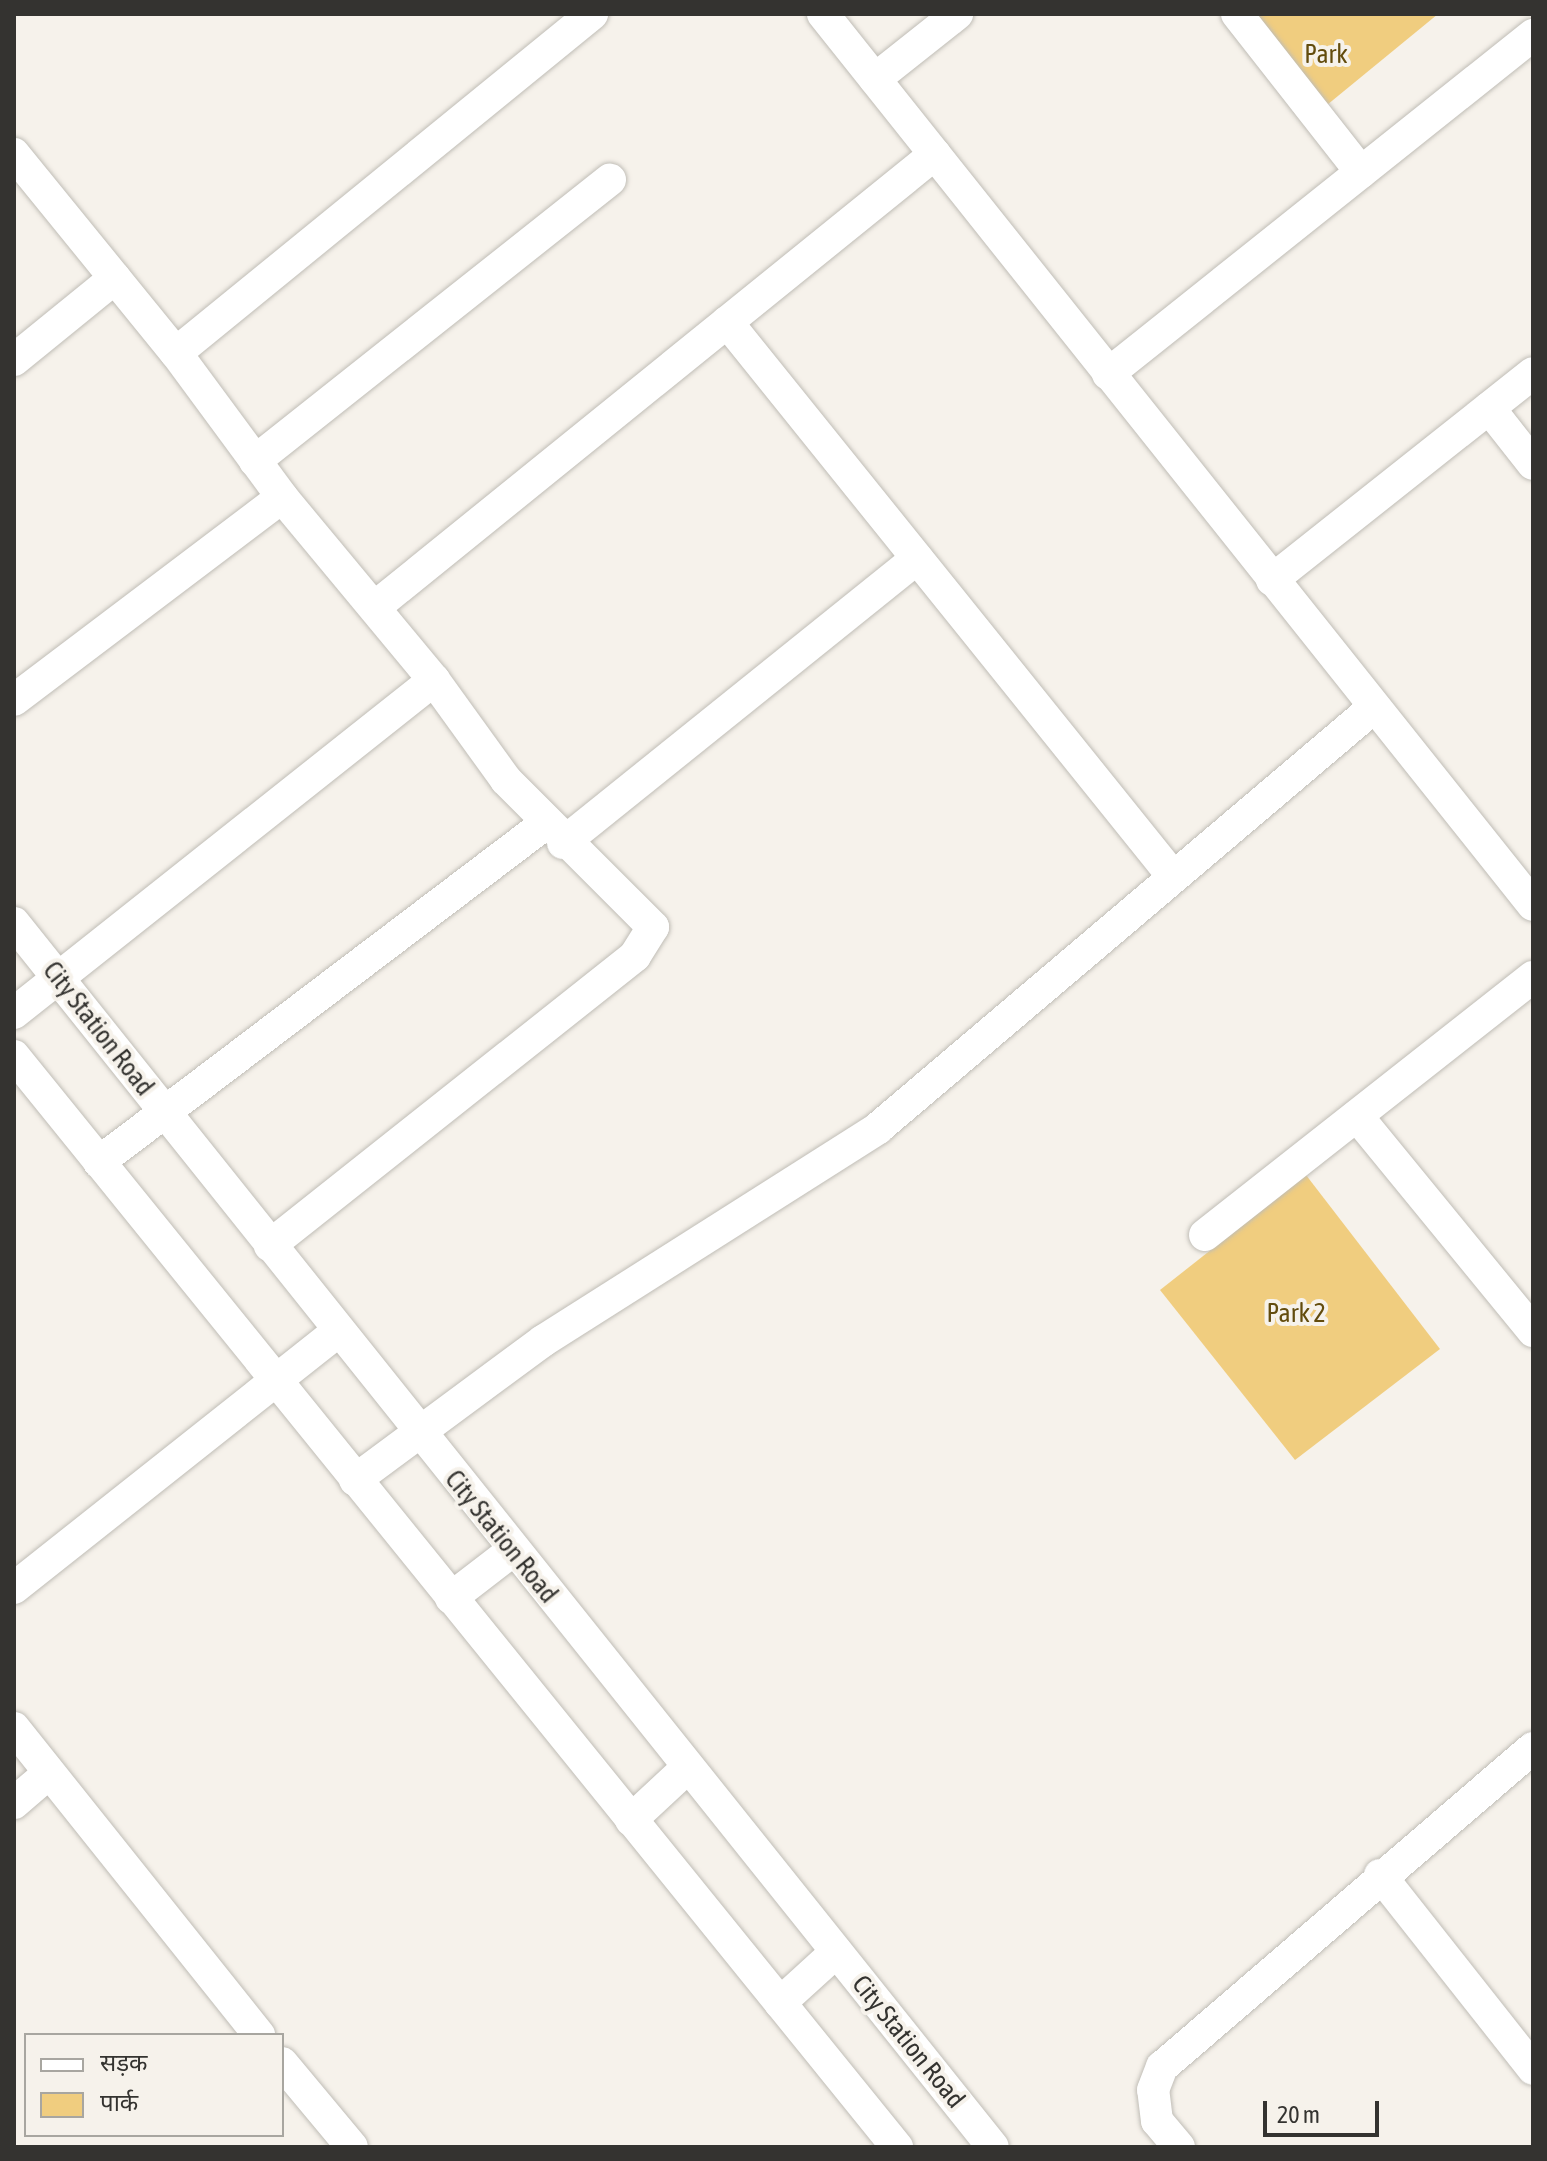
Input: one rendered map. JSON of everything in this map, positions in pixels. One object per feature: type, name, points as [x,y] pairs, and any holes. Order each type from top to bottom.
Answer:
[{"type":"street","points":[[176,353],[592,14]]},
{"type":"street","points":[[823,14],[1533,905]]},
{"type":"street","points":[[875,79],[957,14]]},
{"type":"street","points":[[1237,14],[1361,172]]},
{"type":"street","points":[[1108,374],[1533,35]]},
{"type":"street","points":[[14,154],[176,353],[282,497],[434,680],[506,780],[554,833],[645,915],[653,927],[647,942],[270,1245]]},
{"type":"street","points":[[375,607],[935,154]]},
{"type":"street","points":[[255,461],[610,180]]},
{"type":"street","points":[[14,360],[115,278]]},
{"type":"street","points":[[727,322],[1172,875]]},
{"type":"street","points":[[1272,580],[1533,373]]},
{"type":"street","points":[[1489,408],[1533,464]]},
{"type":"street","points":[[14,700],[282,497]]},
{"type":"street","points":[[99,1162],[163,1111],[554,833],[917,558]]},
{"type":"street","points":[[14,1013],[434,680]]},
{"type":"street","points":[[355,1480],[543,1341],[878,1128],[1020,1012],[1172,875],[1373,708]]},
{"type":"street","name":"City Station Road","points":[[14,923],[417,1434],[993,2147]]},
{"type":"street","points":[[1205,1235],[1533,977]]},
{"type":"street","points":[[14,1056],[275,1383],[897,2147]]},
{"type":"street","points":[[1357,1116],[1533,1331]]},
{"type":"street","points":[[14,1588],[338,1331]]},
{"type":"street","points":[[451,1598],[512,1551]]},
{"type":"street","points":[[14,1728],[257,2033]]},
{"type":"street","points":[[1179,2147],[1157,2121],[1153,2090],[1162,2067],[1380,1875],[1533,1748]]},
{"type":"street","points":[[631,1820],[687,1768]]},
{"type":"street","points":[[14,1803],[49,1773]]},
{"type":"street","points":[[1380,1875],[1533,2069]]},
{"type":"street","points":[[780,2003],[836,1952]]},
{"type":"street","points":[[284,2065],[352,2147]]},
{"type":"green space","name":"Park","points":[[1251,14],[1438,14],[1316,114]]},
{"type":"green space","name":"Park 2","points":[[1306,1175],[1440,1349],[1295,1460],[1160,1290]]}]
